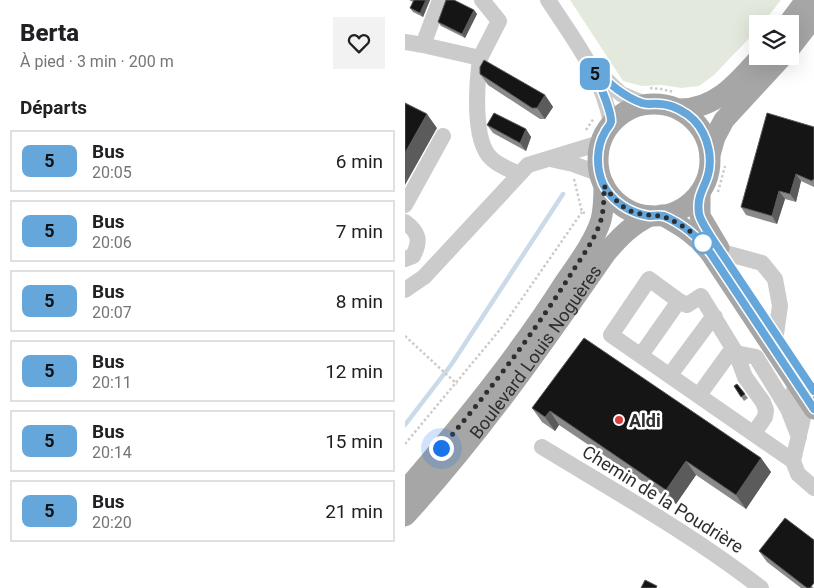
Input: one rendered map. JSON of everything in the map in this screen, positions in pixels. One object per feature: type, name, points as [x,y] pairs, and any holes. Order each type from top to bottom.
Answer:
[{"type":"main road","points":[[795,15],[806,0]]},
{"type":"main road","points":[[799,36],[814,17]]},
{"type":"main road","points":[[679,109],[698,108],[717,100],[753,65]]},
{"type":"main road","points":[[710,155],[715,137],[724,120],[775,65]]},
{"type":"main road","points":[[656,216],[677,211],[689,204],[700,193],[710,168],[710,155],[705,136],[695,121],[679,109],[663,104],[645,104],[621,114],[611,123],[600,143],[598,158],[602,180],[615,201],[631,211],[656,216],[684,227],[700,239],[814,410]]},
{"type":"main road","name":"Boulevard Louis Noguères","points":[[405,491],[500,376],[551,304],[587,248],[601,220],[604,203],[602,180]]},
{"type":"main road","points":[[700,193],[699,216],[814,392]]},
{"type":"main road","name":"Boulevard Louis Noguères","points":[[405,516],[466,445],[513,386],[606,253],[637,222],[656,216]]},
{"type":"street","points":[[423,44],[440,0]]},
{"type":"street","points":[[482,0],[499,20],[480,58],[476,90],[482,145],[492,160],[519,174]]},
{"type":"street","points":[[548,0],[593,68],[607,104],[611,123]]},
{"type":"street","points":[[405,42],[423,44],[480,58]]},
{"type":"street","points":[[593,68],[621,94],[645,104]]},
{"type":"street","points":[[405,205],[443,136]]},
{"type":"street","points":[[405,290],[424,277],[528,165],[600,143]]},
{"type":"street","points":[[548,159],[573,164],[602,180]]},
{"type":"street","points":[[405,222],[418,237],[419,245],[413,256],[405,259]]},
{"type":"street","points":[[722,252],[762,263],[775,279],[780,306],[776,334]]},
{"type":"street","points":[[754,433],[765,417],[766,410],[763,402],[745,377],[735,350],[701,296],[687,305],[649,279],[611,335],[793,461],[798,474],[814,488]]},
{"type":"street","points":[[739,296],[758,337],[801,405],[803,418],[793,461]]},
{"type":"street","points":[[641,355],[679,301]]},
{"type":"street","points":[[670,375],[715,317]]},
{"type":"street","points":[[735,350],[756,358],[788,409],[799,437]]},
{"type":"street","points":[[699,395],[735,350]]},
{"type":"street","name":"Chemin de la Poudrière","points":[[542,447],[671,525],[738,570],[761,588]]},
{"type":"path","points":[[405,444],[457,384],[503,326],[582,212]]},
{"type":"path","points":[[405,336],[457,384]]},
{"type":"shaded area","points":[[570,0],[781,0],[769,15],[749,15],[749,38],[714,75],[699,86],[681,88],[662,85],[642,86],[623,81]]},
{"type":"building","points":[[414,0],[426,0],[420,13],[410,8]]},
{"type":"building","points":[[446,0],[454,0],[474,10],[462,34],[438,22]]},
{"type":"building","points":[[484,60],[545,95],[537,108],[532,108],[480,74],[480,67]]},
{"type":"building","points":[[405,103],[427,114],[405,153]]},
{"type":"building","points":[[494,113],[526,129],[520,143],[487,125]]},
{"type":"building","points":[[767,113],[814,127],[814,180],[812,181],[796,174],[790,194],[779,191],[772,216],[741,207]]},
{"type":"building","points":[[584,338],[761,458],[736,495],[686,461],[666,490],[550,411],[545,417],[532,408]]},
{"type":"building","points":[[737,384],[745,394],[741,397],[734,386]]},
{"type":"building","points":[[785,518],[814,540],[814,583],[810,588],[807,588],[759,551]]},
{"type":"building","points":[[645,580],[657,586],[656,588],[641,588]]},
{"type":"waterway","points":[[405,425],[451,365],[563,194]]},
{"type":"bus line","name":"5","points":[[814,391],[711,237],[699,216],[700,193],[710,168],[710,155],[705,136],[695,121],[679,109],[663,104],[645,104],[621,94],[593,68],[607,104],[611,123],[600,143],[598,158],[604,186],[615,201],[631,211],[650,216],[662,216],[684,227],[700,239],[814,409]]},
{"type":"place","name":"Aldi","points":[[619,420]]},
{"type":"route","points":[[441,448],[500,376],[551,304],[587,248],[601,220],[604,186],[615,201],[631,211],[650,216],[662,216],[684,227],[703,243]]}]
